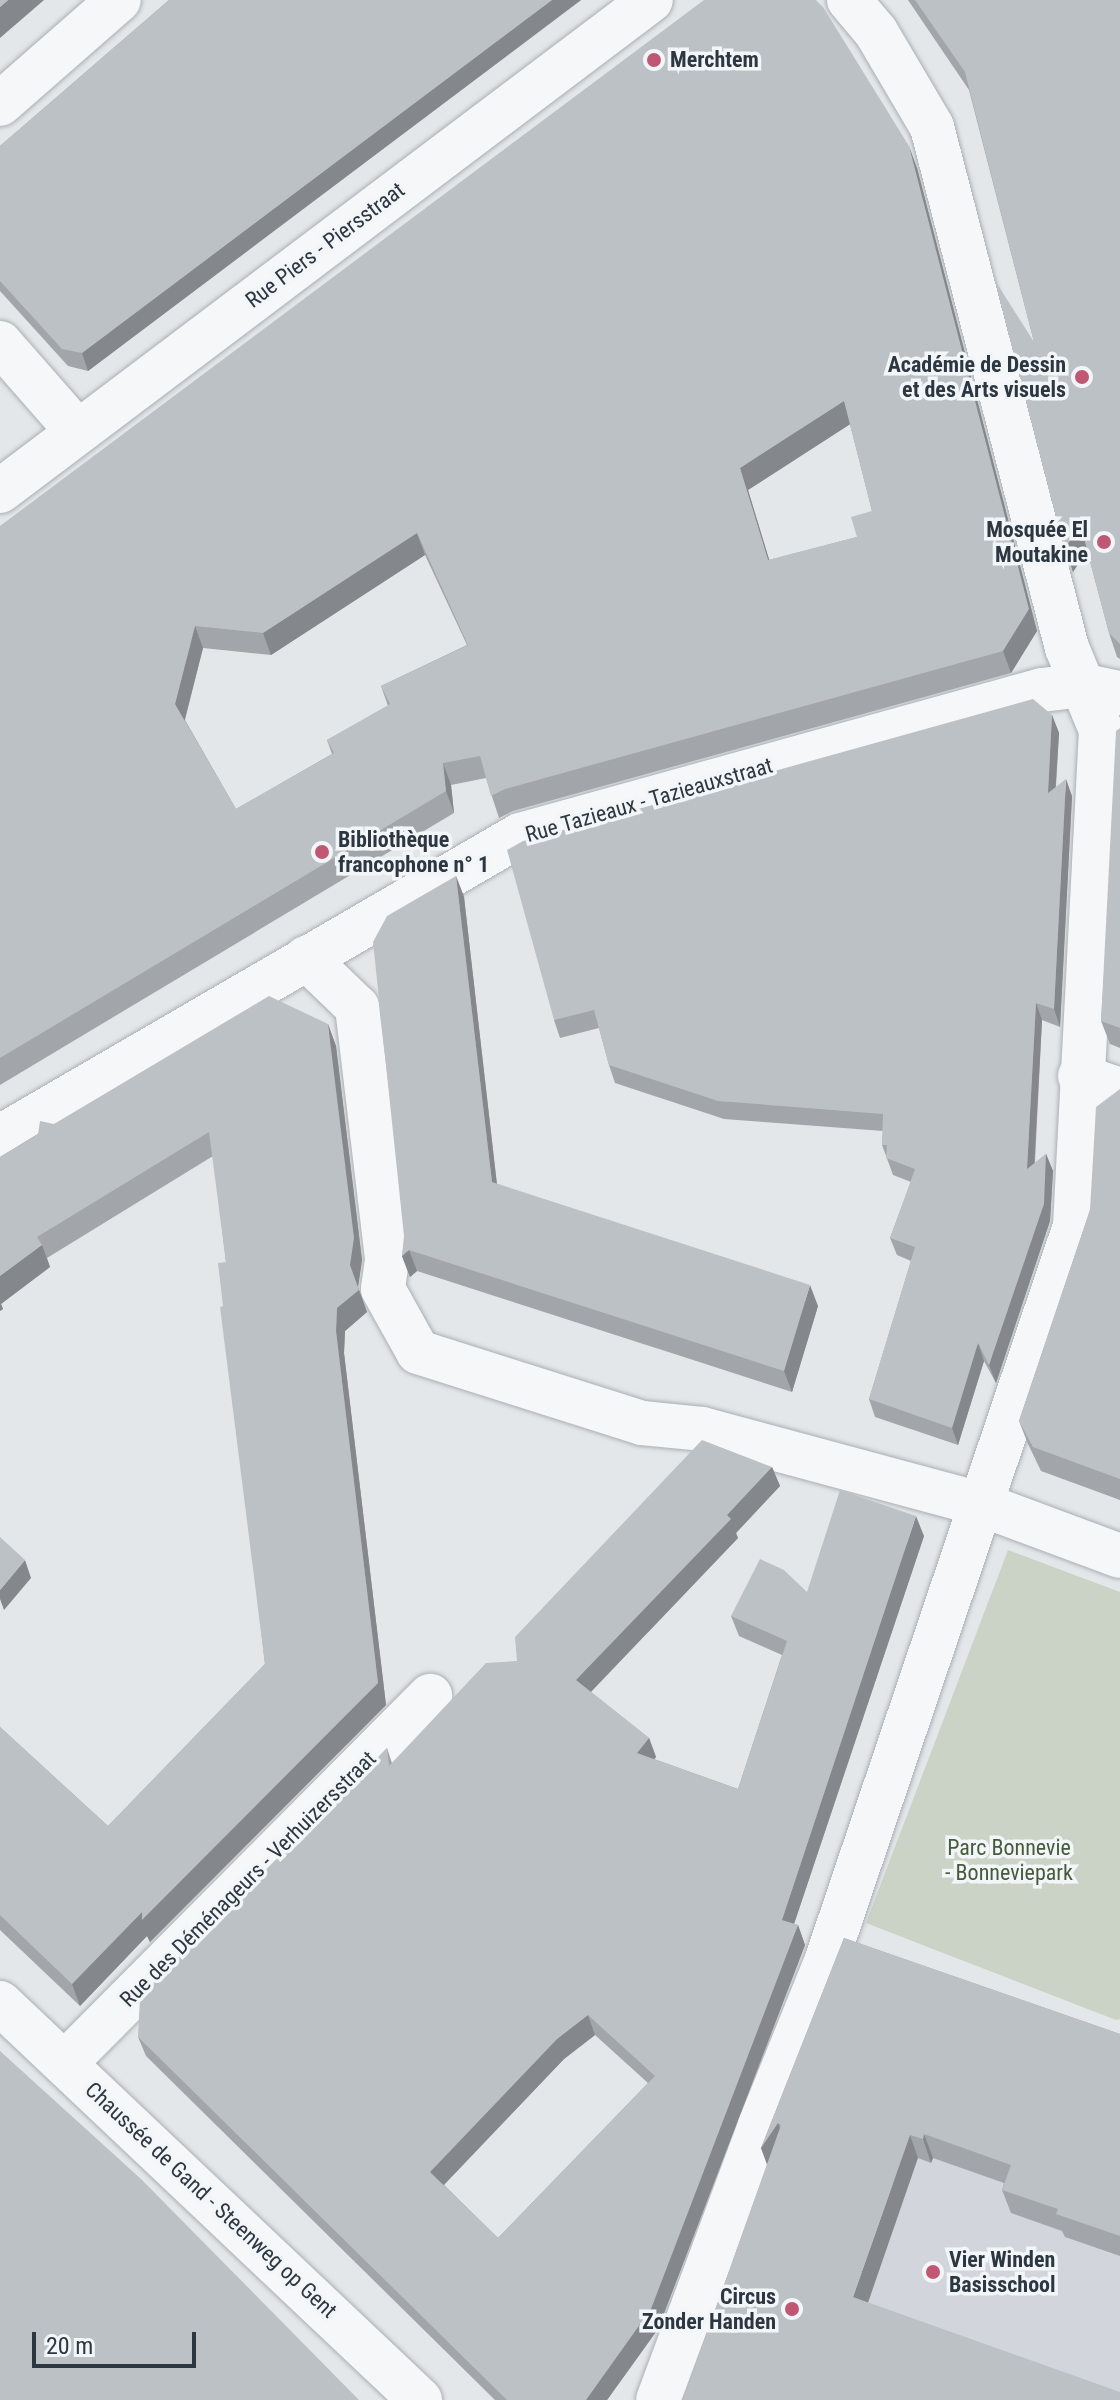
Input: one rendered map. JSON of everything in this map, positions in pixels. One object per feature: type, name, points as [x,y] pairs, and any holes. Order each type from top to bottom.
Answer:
[{"type":"street","points":[[0,104],[119,0]]},
{"type":"street","name":"Rue Piers - Piersstraat","points":[[0,491],[651,0]]},
{"type":"street","points":[[658,2400],[760,2125],[826,1962],[983,1505],[1075,1226],[1100,1083],[1100,689],[1067,648],[932,127],[876,32],[849,0]]},
{"type":"street","points":[[0,343],[78,432]]},
{"type":"street","name":"Rue Tazieaux - Tazieauxstraat","points":[[0,1137],[520,835],[1042,690],[1100,689]]},
{"type":"street","points":[[306,958],[357,1007],[387,1260],[383,1289],[418,1352],[642,1423],[702,1429],[983,1505],[1120,1556]]},
{"type":"street","name":"Rue des Déménageurs - Verhuizersstraat","points":[[65,2063],[430,1696]]},
{"type":"street","name":"Chaussée de Gand - Steenweg op Gent","points":[[0,2003],[420,2400]]},
{"type":"shaded area","name":"Vier Winden Basisschool","points":[[809,2087],[1120,2197],[1120,2400],[870,2400]]},
{"type":"green space","name":"Parc Bonnevie - Bonneviepark","points":[[1008,1550],[1120,1592],[1120,2019],[1116,2020],[866,1923]]},
{"type":"building","points":[[169,0],[552,0],[82,353],[62,349],[0,281],[0,146]]},
{"type":"building","points":[[704,0],[816,0],[909,146],[1029,609],[1003,651],[505,789],[491,796],[480,756],[443,763],[446,791],[0,1058],[0,526]],"holes":[[[844,401],[872,511],[851,517],[857,537],[768,560],[740,468]],[[417,533],[468,645],[381,686],[390,704],[327,740],[334,753],[236,809],[175,704],[195,626],[263,633]]]},
{"type":"building","points":[[915,0],[1120,0],[1120,644],[1109,633],[1080,523],[1065,549],[996,282],[1034,342],[965,72]]},
{"type":"building","points":[[1033,699],[1052,715],[1048,793],[1066,779],[1054,1009],[1036,1003],[1027,1169],[1046,1154],[1044,1204],[989,1365],[978,1343],[952,1428],[869,1399],[915,1247],[890,1238],[915,1169],[886,1158],[887,1145],[882,1145],[883,1114],[718,1101],[609,1065],[594,1010],[554,1020],[507,850],[523,841]]},
{"type":"building","points":[[1120,728],[1120,1028],[1101,1021],[1116,731]]},
{"type":"building","points":[[456,876],[492,1182],[810,1285],[784,1371],[409,1250],[402,1256],[404,1236],[373,942],[387,916]]},
{"type":"building","points":[[269,996],[328,1024],[354,1238],[350,1265],[359,1290],[337,1308],[336,1331],[378,1683],[142,1920],[142,1912],[72,1984],[0,1915],[0,1727],[108,1826],[265,1664],[220,1307],[223,1306],[218,1263],[226,1262],[209,1132],[37,1237],[42,1245],[0,1276],[0,1157],[38,1134],[40,1121],[54,1124]]},
{"type":"building","points":[[1120,1089],[1120,1479],[1033,1447],[1019,1421],[1090,1210],[1096,1107]]},
{"type":"building","points":[[702,1440],[772,1467],[727,1515],[731,1519],[576,1680],[649,1738],[637,1753],[738,1789],[787,1641],[731,1616],[760,1559],[784,1570],[807,1592],[840,1490],[916,1516],[782,1920],[798,1925],[651,2309],[586,2400],[507,2400],[138,2037],[140,1996],[387,1748],[389,1766],[486,1663],[517,1661],[515,1637]],"holes":[[[588,2015],[655,2076],[498,2238],[430,2172],[557,2039]]]},
{"type":"building","points":[[0,1537],[25,1560],[0,1590]]},
{"type":"building","points":[[844,1938],[1120,2034],[1120,2236],[1056,2214],[1058,2209],[1002,2190],[1011,2165],[924,2134],[923,2139],[910,2135],[853,2297],[1120,2392],[1120,2400],[683,2400],[781,2125],[778,2123],[761,2148]]},
{"type":"building","points":[[0,2051],[141,2179],[359,2400],[0,2400]]},
{"type":"place","name":"Merchtem","points":[[654,60]]},
{"type":"place","name":"Académie de Dessin et des Arts visuels","points":[[1082,377]]},
{"type":"place","name":"Mosquée El Moutakine","points":[[1104,542]]},
{"type":"place","name":"Bibliothèque francophone n° 1","points":[[322,852]]},
{"type":"place","name":"Vier Winden Basisschool","points":[[933,2272]]},
{"type":"place","name":"Circus Zonder Handen","points":[[792,2309]]}]
